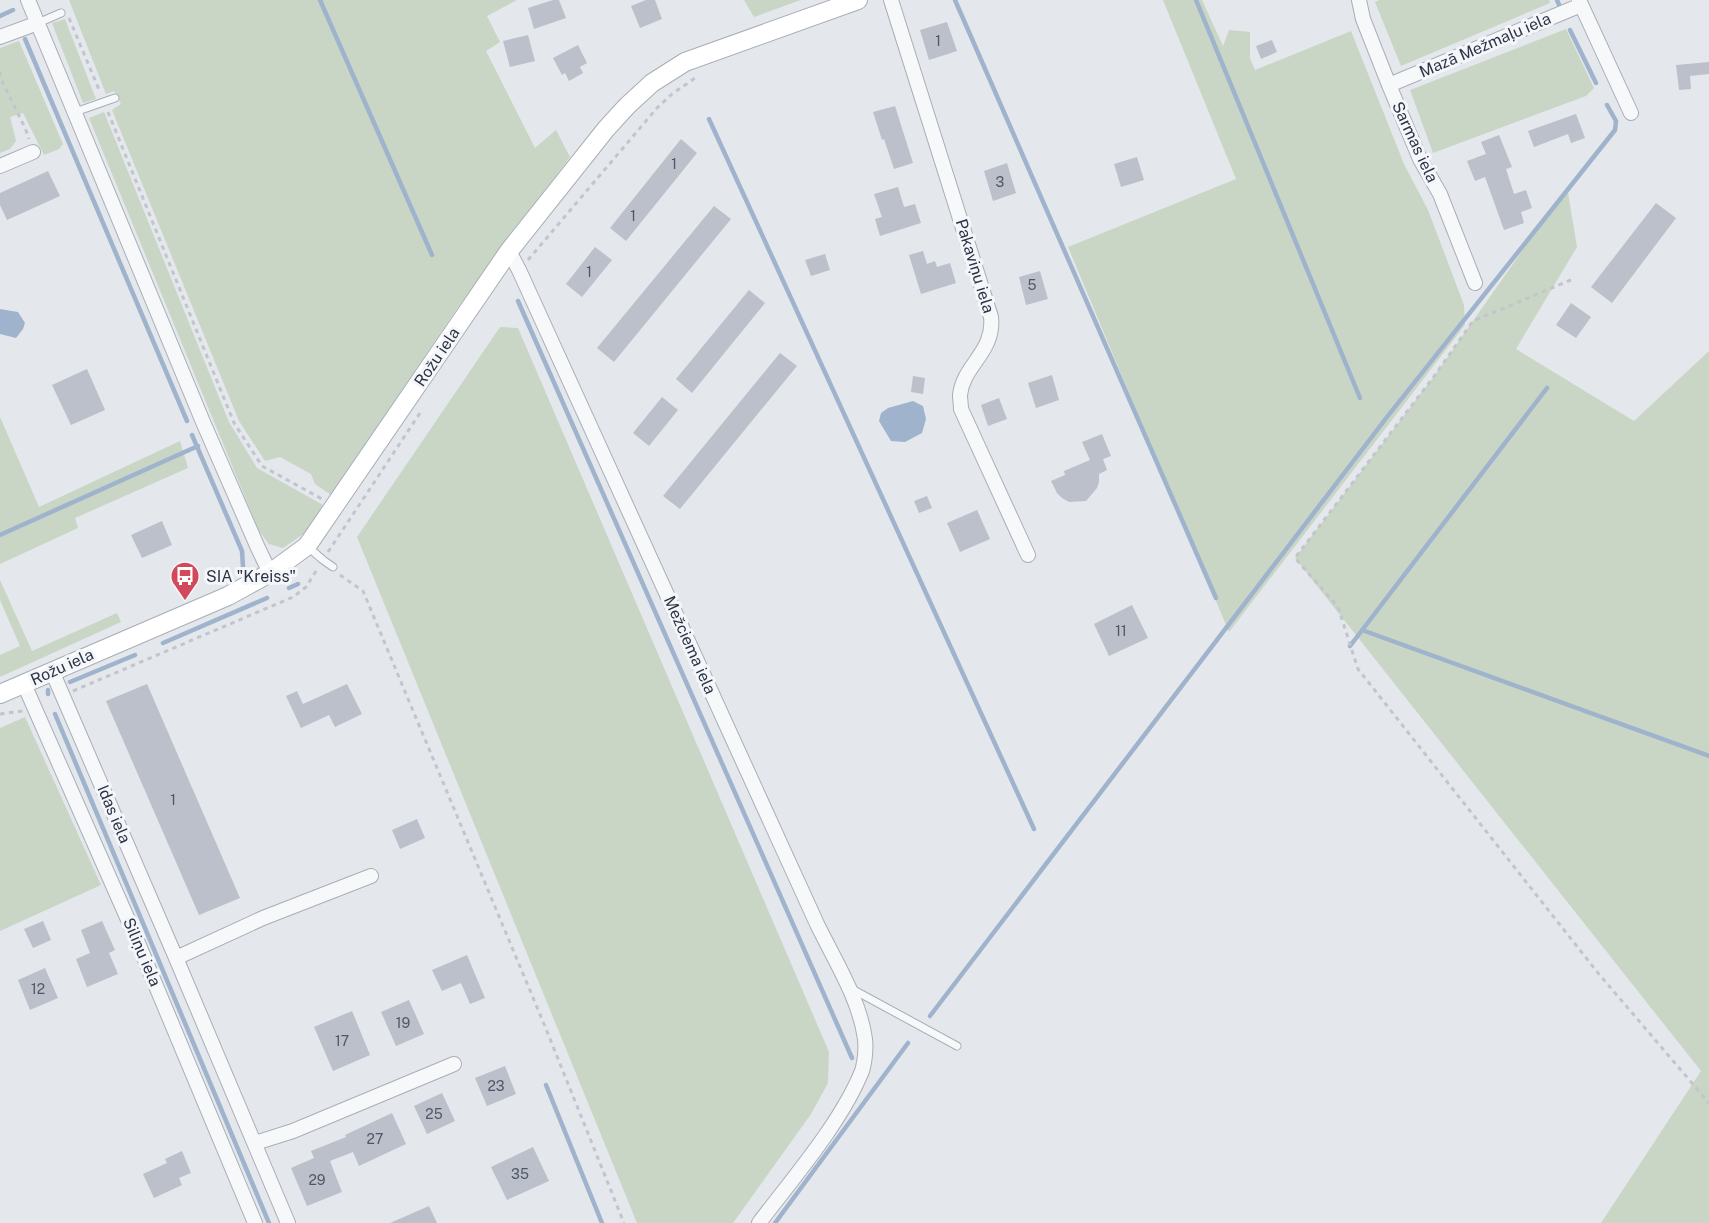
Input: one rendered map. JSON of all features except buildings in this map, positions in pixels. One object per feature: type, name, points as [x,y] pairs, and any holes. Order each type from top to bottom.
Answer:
[{"type":"street","points":[[28,0],[203,422],[270,573]]},
{"type":"street","name":"Rožu iela","points":[[0,694],[228,596],[270,573],[308,546],[509,251],[627,106],[652,83],[685,62],[858,0]]},
{"type":"street","name":"Pakaviņu iela","points":[[891,0],[991,317],[993,329],[989,341],[964,381],[960,394],[961,409],[1028,555]]},
{"type":"street","name":"Sarmas iela","points":[[1359,0],[1363,19],[1389,85],[1420,159],[1440,194],[1475,283]]},
{"type":"street","points":[[1580,3],[1631,113]]},
{"type":"street","name":"Mazā Mežmaļu iela","points":[[1389,85],[1580,3]]},
{"type":"street","points":[[0,37],[38,23]]},
{"type":"street","points":[[0,166],[33,152]]},
{"type":"street","name":"Mežciema iela","points":[[509,251],[858,1012],[865,1040],[863,1068],[828,1131],[759,1223]]},
{"type":"street","name":"Idas iela","points":[[52,671],[288,1223]]},
{"type":"street","name":"Siliņu iela","points":[[24,684],[133,931],[255,1223]]},
{"type":"street","points":[[176,958],[263,918],[371,876]]},
{"type":"street","points":[[255,1143],[293,1131],[454,1064]]},
{"type":"lane","points":[[38,23],[64,13]]},
{"type":"lane","points":[[75,112],[115,98]]},
{"type":"lane","points":[[308,546],[333,567]]},
{"type":"lane","points":[[847,987],[957,1046]]},
{"type":"path","points":[[64,13],[104,102],[234,423],[262,466],[351,517]]},
{"type":"path","points":[[0,72],[33,152]]},
{"type":"path","points":[[1571,280],[1473,321],[1435,375],[1295,558],[1338,607],[1358,669],[1598,973],[1709,1104]]},
{"type":"path","points":[[333,567],[342,578],[363,591],[544,1024],[624,1223]]},
{"type":"green space","points":[[69,0],[517,0],[487,16],[500,42],[486,51],[535,148],[556,130],[570,157],[458,307],[331,495],[315,484],[311,474],[280,457],[265,461],[239,421],[112,110],[121,104],[114,91],[106,94]]},
{"type":"green space","points":[[744,0],[801,0],[754,17]]},
{"type":"green space","points":[[1163,0],[1202,0],[1223,46],[1229,30],[1250,32],[1250,58],[1255,70],[1351,31],[1404,164],[1428,210],[1464,305],[1465,325],[1229,632],[1068,247],[1236,179]]},
{"type":"green space","points":[[1379,0],[1549,0],[1550,3],[1401,66],[1375,2]]},
{"type":"green space","points":[[65,19],[96,99],[83,103],[52,23]]},
{"type":"green space","points":[[1566,29],[1594,88],[1586,96],[1433,153],[1410,90]]},
{"type":"green space","points":[[19,41],[63,144],[59,149],[44,155],[23,113],[10,117],[16,141],[10,149],[0,153],[0,48]]},
{"type":"green space","points":[[104,112],[229,422],[257,468],[323,505],[306,532],[283,548],[269,544],[259,531],[89,118]]},
{"type":"green space","points":[[1567,187],[1577,247],[1516,349],[1634,421],[1709,351],[1709,1223],[1601,1223],[1701,1071],[1295,558],[1435,375]]},
{"type":"green space","points":[[500,327],[518,328],[829,1052],[828,1083],[811,1114],[733,1223],[637,1223],[357,537]]},
{"type":"green space","points":[[0,417],[39,507],[180,441],[188,468],[75,518],[78,528],[0,564]]},
{"type":"green space","points":[[0,580],[32,651],[117,613],[121,622],[0,677],[0,655],[20,646],[0,600]]},
{"type":"green space","points":[[25,717],[101,885],[0,931],[0,728]]},
{"type":"water","points":[[0,309],[18,312],[25,323],[16,338],[0,334]]},
{"type":"water","points":[[913,401],[923,406],[926,419],[922,433],[905,442],[891,441],[879,421],[881,413],[888,408]]},
{"type":"waterway","points":[[320,0],[432,255]]},
{"type":"waterway","points":[[955,0],[1216,598]]},
{"type":"waterway","points":[[1196,0],[1360,398]]},
{"type":"waterway","points":[[1557,0],[1560,7]]},
{"type":"waterway","points":[[0,16],[13,10]]},
{"type":"waterway","points":[[1570,30],[1596,83]]},
{"type":"waterway","points":[[25,39],[187,421]]},
{"type":"waterway","points":[[930,1016],[1387,417],[1615,130],[1616,121],[1607,105]]},
{"type":"waterway","points":[[709,119],[1034,829]]},
{"type":"waterway","points":[[518,301],[852,1058]]},
{"type":"waterway","points":[[1350,646],[1547,388]]},
{"type":"waterway","points":[[192,435],[242,551],[243,567]]},
{"type":"waterway","points":[[0,535],[198,446]]},
{"type":"waterway","points":[[289,588],[298,584]]},
{"type":"waterway","points":[[163,643],[267,598]]},
{"type":"waterway","points":[[1362,630],[1709,756]]},
{"type":"waterway","points":[[70,682],[135,655]]},
{"type":"waterway","points":[[55,714],[269,1223]]},
{"type":"waterway","points":[[775,1223],[908,1043]]},
{"type":"waterway","points":[[546,1085],[602,1223]]},
{"type":"place","name":"SIA \"Kreiss\"","points":[[185,602]]}]
